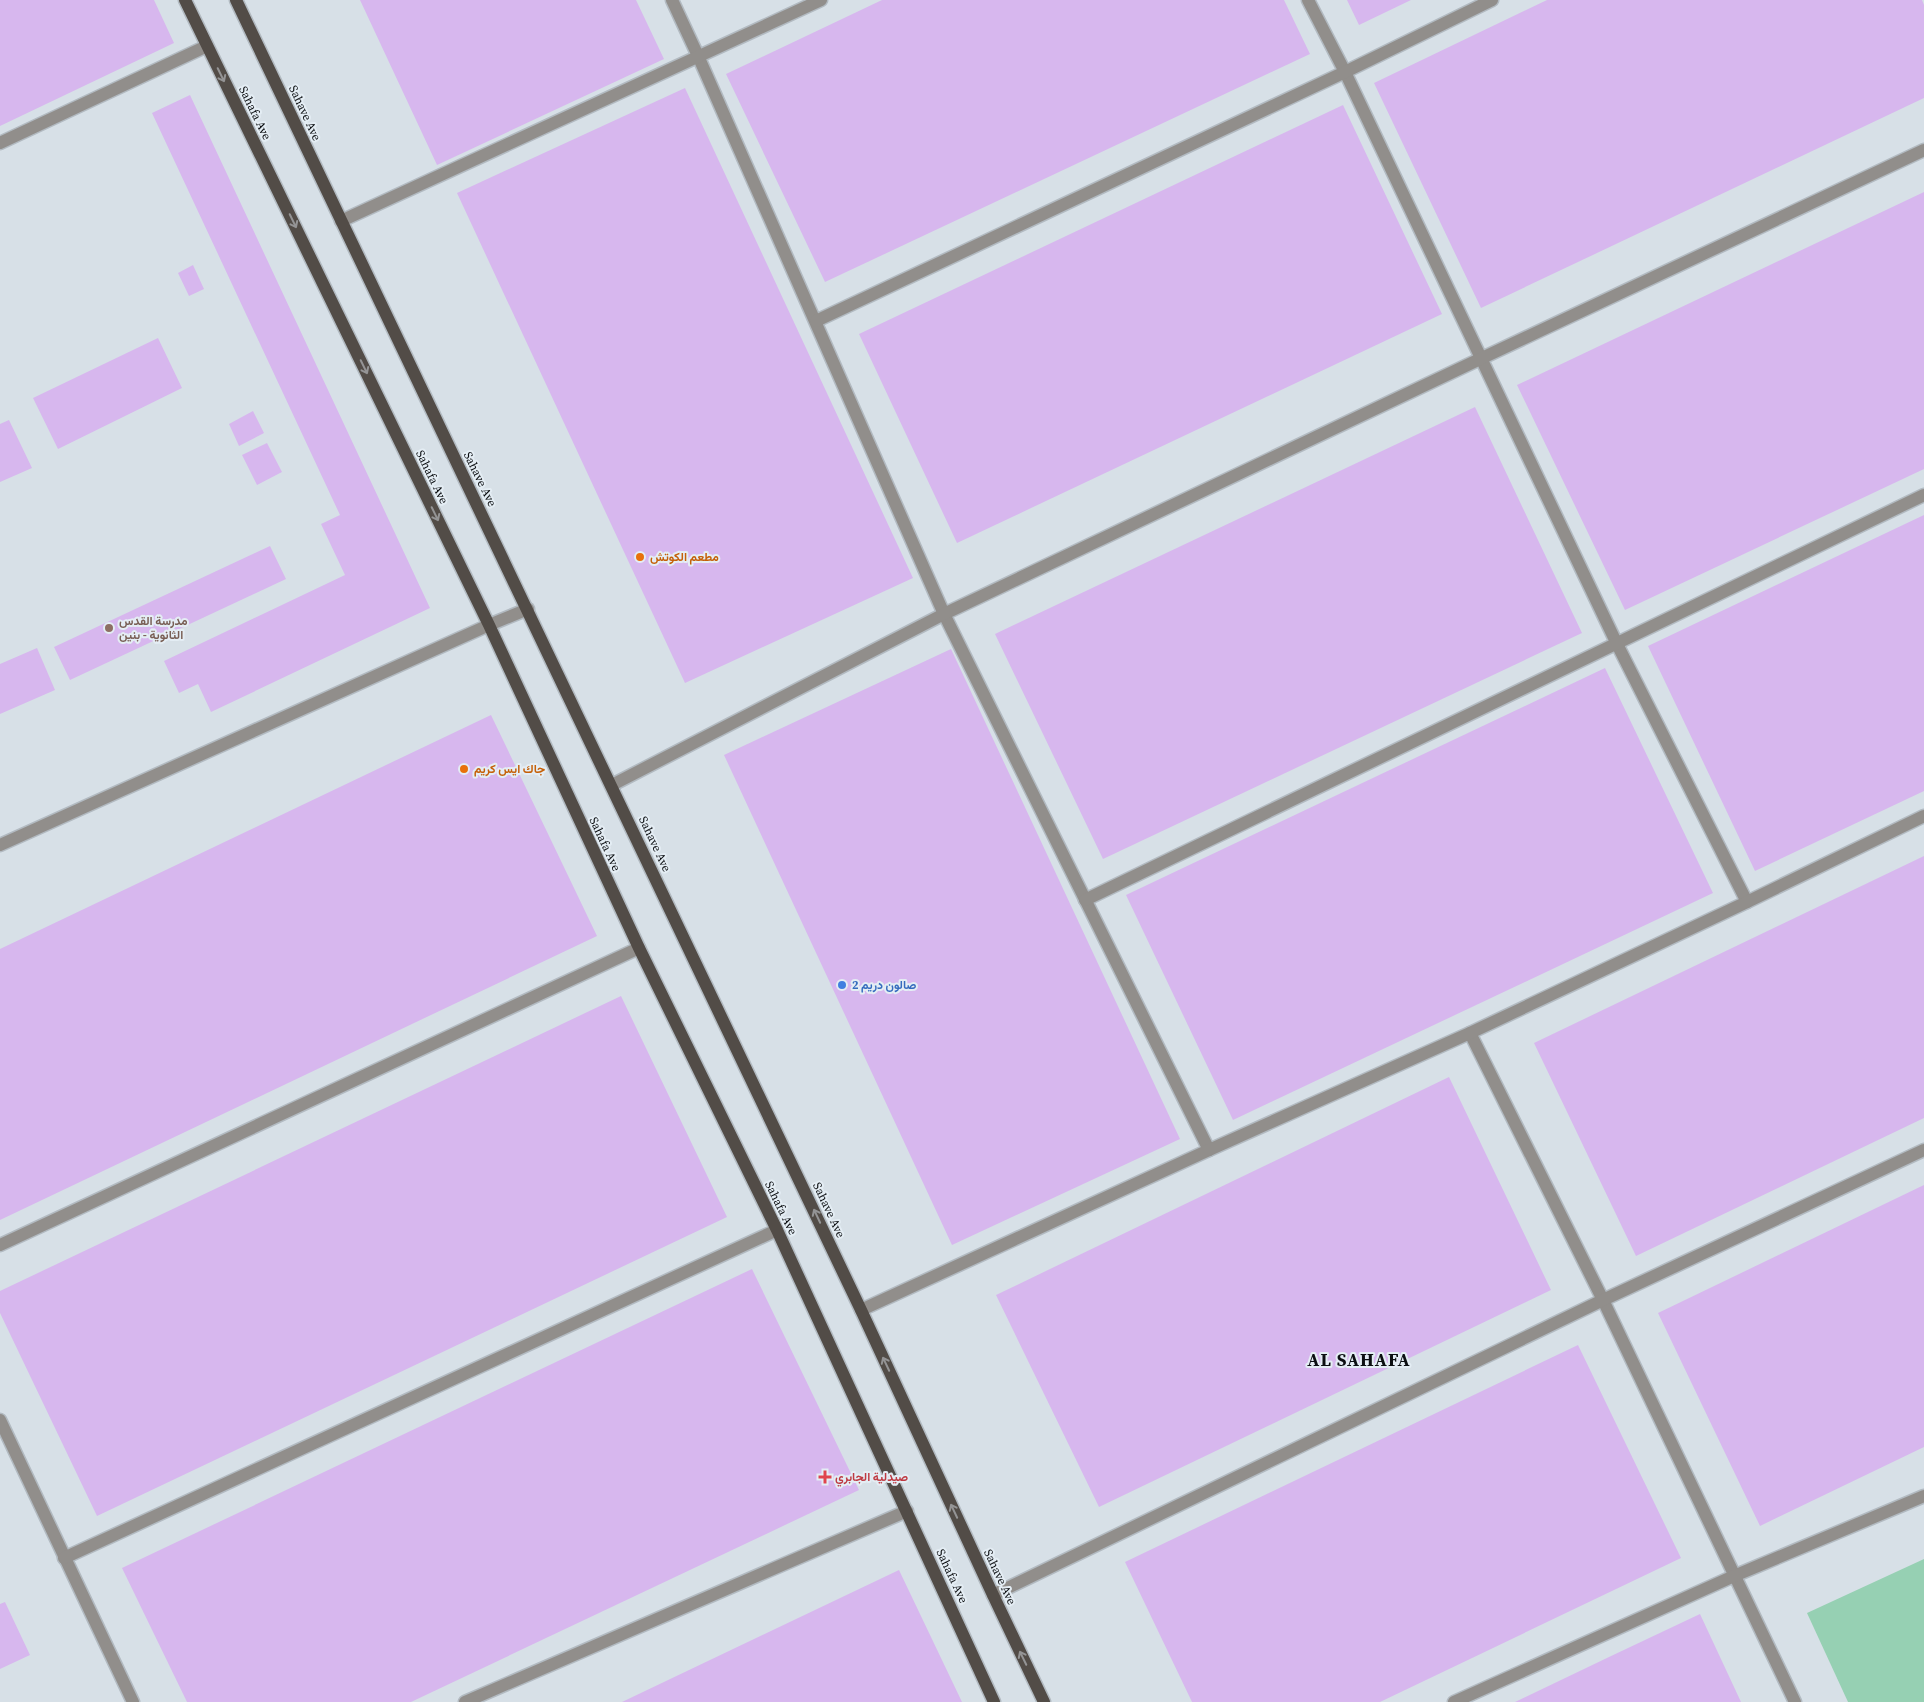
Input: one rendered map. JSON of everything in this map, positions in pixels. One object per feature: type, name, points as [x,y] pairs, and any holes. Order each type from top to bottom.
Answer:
[{"type":"main road","name":"Sahafa Ave","points":[[185,0],[489,625],[639,948],[777,1230],[994,1702]]},
{"type":"main road","name":"Sahave Ave","points":[[236,0],[612,785],[861,1310],[992,1595],[1044,1702]]},
{"type":"street","points":[[672,0],[816,321],[944,614],[1209,1150]]},
{"type":"street","points":[[342,221],[822,0]]},
{"type":"street","points":[[1308,0],[1616,642],[1747,902]]},
{"type":"street","points":[[816,321],[1344,72],[1492,0]]},
{"type":"street","points":[[0,143],[207,46]]},
{"type":"street","points":[[612,785],[944,614],[1924,150]]},
{"type":"street","points":[[1085,900],[1616,642],[1924,495]]},
{"type":"street","points":[[0,845],[528,609]]},
{"type":"street","points":[[861,1310],[1209,1150],[1470,1033],[1924,816]]},
{"type":"street","points":[[0,1245],[639,948]]},
{"type":"street","points":[[1470,1033],[1603,1300],[1795,1702]]},
{"type":"street","points":[[992,1595],[1603,1300],[1924,1150]]},
{"type":"street","points":[[64,1558],[777,1230]]},
{"type":"street","points":[[0,1420],[133,1702]]},
{"type":"street","points":[[1454,1702],[1734,1576],[1924,1496]]},
{"type":"street","points":[[465,1702],[907,1511]]},
{"type":"green space","points":[[1924,1559],[1924,1702],[1848,1702],[1807,1613]]},
{"type":"building","points":[[0,0],[154,0],[174,43],[0,126]]},
{"type":"building","points":[[360,0],[636,0],[664,59],[437,165]]},
{"type":"building","points":[[882,0],[1284,0],[1310,54],[825,282],[726,74]]},
{"type":"building","points":[[1347,0],[1411,0],[1359,25]]},
{"type":"building","points":[[1547,0],[1922,0],[1924,5],[1924,98],[1481,308],[1374,83]]},
{"type":"building","points":[[685,88],[913,578],[685,683],[457,193]]},
{"type":"building","points":[[190,95],[430,608],[211,712],[198,684],[179,693],[164,661],[345,575],[321,524],[340,515],[152,113]]},
{"type":"building","points":[[1343,105],[1442,314],[957,543],[859,334]]},
{"type":"building","points":[[1924,192],[1924,469],[1625,610],[1517,385]]},
{"type":"building","points":[[193,265],[204,289],[189,296],[178,273]]},
{"type":"building","points":[[158,338],[182,388],[58,449],[33,398]]},
{"type":"building","points":[[1475,407],[1582,633],[1103,859],[995,634]]},
{"type":"building","points":[[253,411],[264,433],[239,446],[229,424]]},
{"type":"building","points":[[9,420],[32,468],[0,482],[0,424]]},
{"type":"building","points":[[267,443],[282,472],[257,485],[242,455]]},
{"type":"building","points":[[1924,515],[1924,791],[1755,871],[1648,646]]},
{"type":"building","points":[[270,546],[286,579],[70,680],[54,647]]},
{"type":"building","points":[[37,648],[55,690],[0,714],[0,664]]},
{"type":"building","points":[[951,649],[1180,1139],[952,1245],[724,755]]},
{"type":"building","points":[[1605,668],[1713,893],[1233,1120],[1126,895]]},
{"type":"building","points":[[491,715],[597,936],[0,1220],[0,949]]},
{"type":"building","points":[[1924,856],[1924,1118],[1636,1256],[1534,1043]]},
{"type":"building","points":[[621,996],[727,1217],[97,1516],[0,1313],[0,1291]]},
{"type":"building","points":[[1449,1077],[1551,1290],[1099,1507],[996,1295]]},
{"type":"building","points":[[1924,1185],[1924,1447],[1760,1526],[1658,1313]]},
{"type":"building","points":[[752,1269],[859,1490],[411,1702],[187,1702],[122,1568]]},
{"type":"building","points":[[1578,1345],[1681,1558],[1380,1702],[1192,1702],[1125,1562]]},
{"type":"building","points":[[899,1570],[962,1702],[622,1702],[794,1620]]},
{"type":"building","points":[[5,1602],[30,1655],[0,1669],[0,1604]]},
{"type":"building","points":[[1700,1614],[1741,1702],[1515,1702],[1609,1657]]},
{"type":"place","name":"مطعم الكوتش","points":[[640,557]]},
{"type":"place","name":"مدرسة القدس الثانوية - بنين","points":[[109,628]]},
{"type":"place","name":"جاك ايس كريم","points":[[464,769]]},
{"type":"place","name":"صالون دريم 2","points":[[842,985]]},
{"type":"place","name":"صيدلية الجابري","points":[[825,1477]]},
{"type":"district","name":"AL SAHAFA","points":[[1359,1359]]}]
